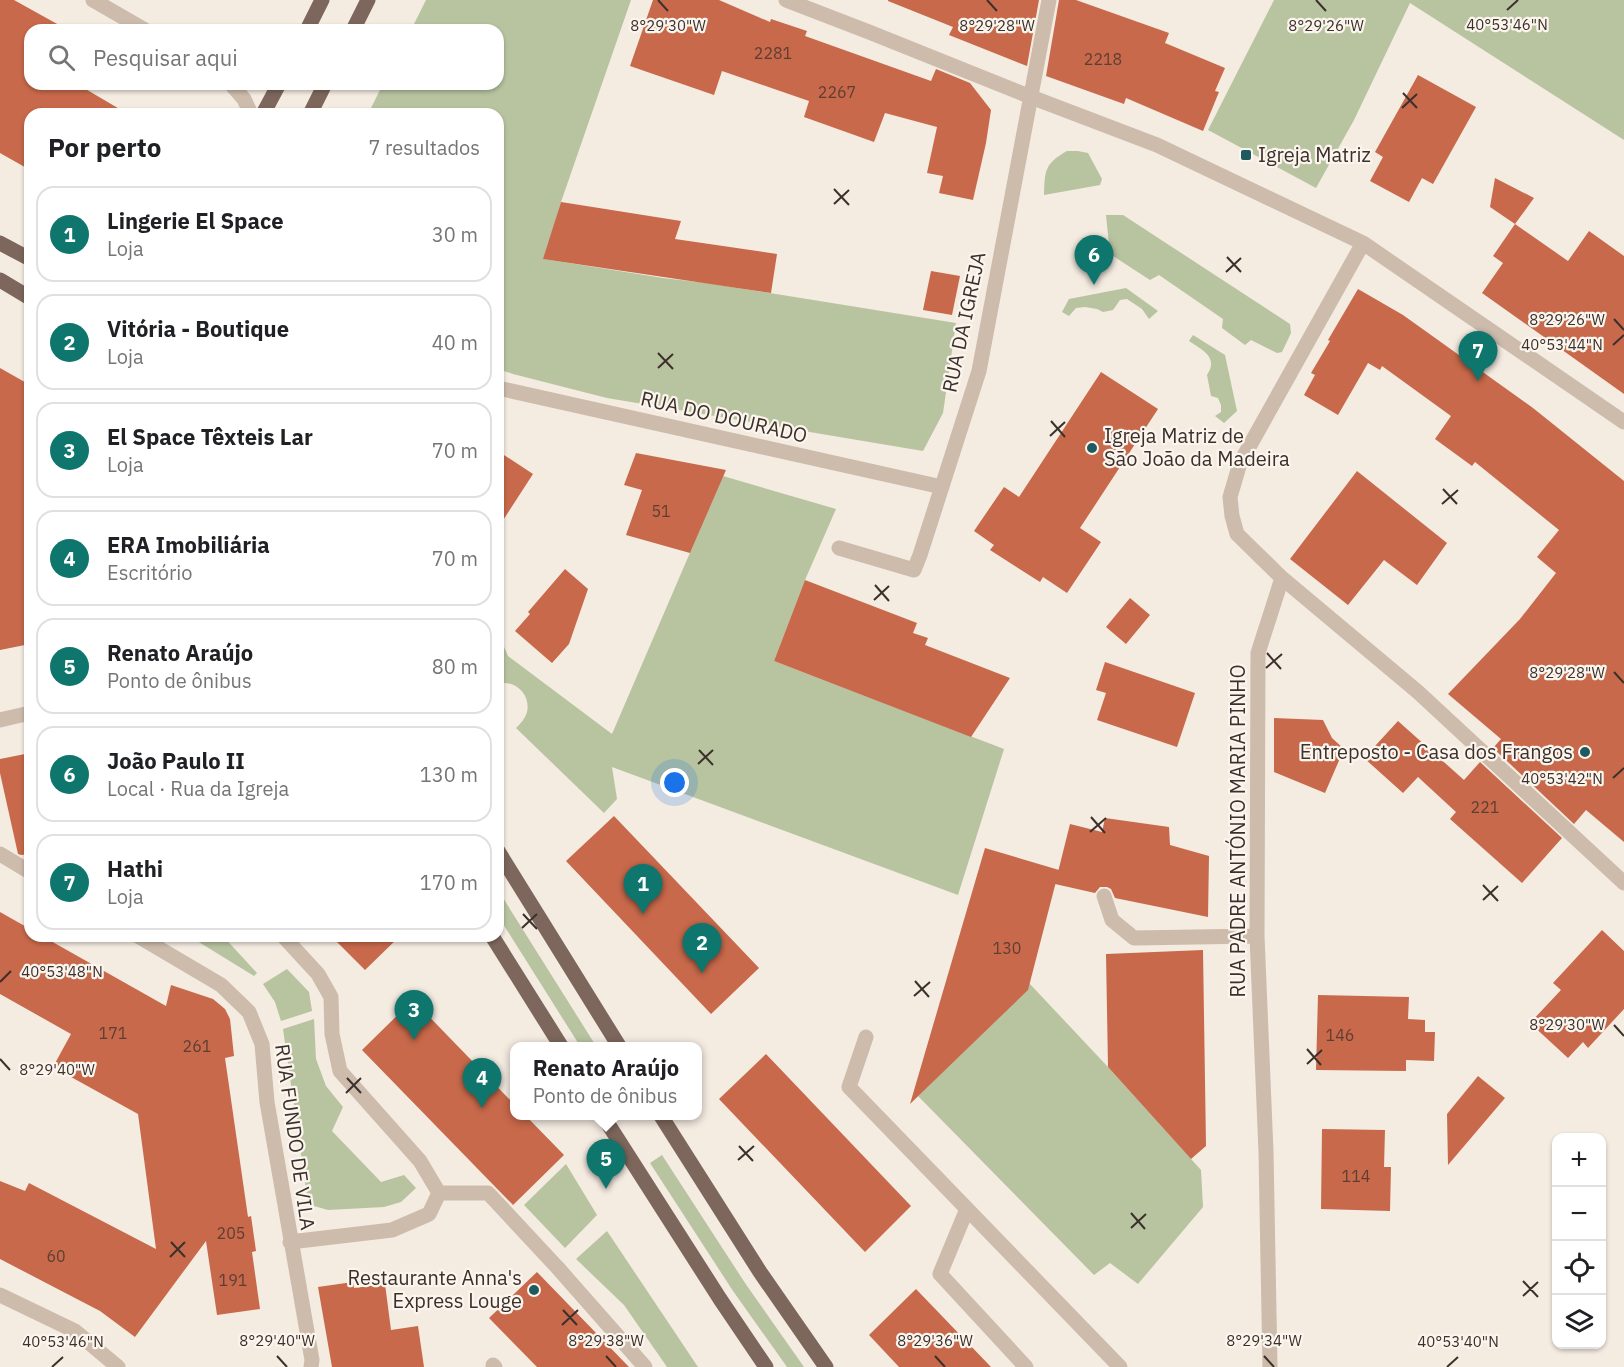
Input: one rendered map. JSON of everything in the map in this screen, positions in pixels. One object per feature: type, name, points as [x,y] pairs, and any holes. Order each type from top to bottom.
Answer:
[{"type":"main road","points":[[310,24],[322,0]]},
{"type":"main road","points":[[356,24],[368,0]]},
{"type":"main road","points":[[266,108],[276,90]]},
{"type":"main road","points":[[313,108],[323,90]]},
{"type":"main road","points":[[0,243],[24,257]]},
{"type":"main road","points":[[0,280],[24,294]]},
{"type":"main road","points":[[504,861],[616,1042]]},
{"type":"main road","points":[[496,942],[558,1042]]},
{"type":"main road","points":[[606,1120],[766,1367]]},
{"type":"main road","points":[[664,1120],[760,1272],[826,1367]]},
{"type":"street","points":[[93,0],[135,24]]},
{"type":"street","points":[[786,0],[1157,145],[1363,243],[1624,422]]},
{"type":"street","name":"RUA DA IGREJA","points":[[839,548],[914,570],[979,371],[1049,0]]},
{"type":"street","points":[[236,90],[248,108]]},
{"type":"street","points":[[1363,243],[1240,463],[1230,497],[1237,534],[1282,579],[1419,692],[1624,883]]},
{"type":"street","name":"RUA DO DOURADO","points":[[504,389],[942,488]]},
{"type":"street","name":"RUA PADRE ANTÓNIO MARIA PINHO","points":[[1270,1367],[1266,1152],[1257,936],[1258,652],[1282,579]]},
{"type":"street","points":[[0,720],[24,714]]},
{"type":"street","points":[[0,854],[24,868]]},
{"type":"street","points":[[1104,896],[1112,920],[1134,938],[1257,936]]},
{"type":"street","name":"RUA FUNDO DE VILA","points":[[148,942],[221,985],[249,1012],[262,1044],[267,1102],[312,1360],[311,1367]]},
{"type":"street","points":[[289,942],[318,974],[331,997],[332,1034],[340,1071],[420,1161],[439,1193]]},
{"type":"street","points":[[866,1037],[849,1087],[1120,1367]]},
{"type":"street","points":[[290,1242],[392,1230],[429,1214],[439,1193]]},
{"type":"street","points":[[439,1193],[488,1193],[645,1367]]},
{"type":"street","points":[[967,1209],[940,1274],[1026,1367]]},
{"type":"street","points":[[0,1295],[75,1331],[118,1367]]},
{"type":"green space","points":[[426,0],[631,0],[561,202],[544,259],[956,323],[943,413],[923,451],[607,398],[504,371],[504,108],[371,108],[380,90],[504,90],[504,24],[414,24]]},
{"type":"green space","points":[[1274,0],[1624,0],[1624,140],[1410,3],[1354,120],[1316,188],[1208,130]]},
{"type":"green space","points":[[1067,151],[1088,153],[1102,179],[1100,185],[1044,195],[1047,169],[1054,160]]},
{"type":"green space","points":[[1106,215],[1123,215],[1290,324],[1291,333],[1282,352],[1277,353],[1251,340],[1245,345],[1222,328],[1223,319],[1159,275],[1150,280],[1110,254]]},
{"type":"green space","points":[[1126,288],[1158,311],[1149,319],[1142,309],[1127,299],[1120,300],[1113,310],[1103,312],[1085,307],[1076,308],[1069,316],[1062,312],[1069,299]]},
{"type":"green space","points":[[1193,335],[1225,355],[1237,411],[1224,423],[1215,416],[1221,412],[1221,405],[1218,398],[1211,396],[1207,375],[1210,369],[1210,359],[1204,351],[1189,341]]},
{"type":"green space","points":[[723,476],[836,509],[805,580],[774,661],[1004,749],[958,895],[612,767],[617,799],[604,813],[516,728],[523,721],[528,706],[524,694],[516,686],[504,683],[504,647],[508,656],[612,734]]},
{"type":"green space","points":[[504,900],[593,1042],[577,1042],[504,926]]},
{"type":"green space","points":[[199,942],[229,942],[257,973],[254,976]]},
{"type":"green space","points":[[287,969],[309,992],[312,1011],[281,1021],[275,1002],[263,984]]},
{"type":"green space","points":[[1029,983],[1201,1170],[1203,1207],[1138,1284],[1110,1263],[1094,1275],[918,1096]]},
{"type":"green space","points":[[314,1019],[316,1059],[326,1086],[343,1107],[332,1131],[381,1182],[404,1175],[416,1188],[401,1202],[384,1207],[328,1210],[314,1206],[307,1196],[283,1029]]},
{"type":"green space","points":[[662,1155],[745,1283],[804,1367],[787,1367],[733,1291],[650,1163]]},
{"type":"green space","points":[[566,1164],[597,1215],[565,1248],[524,1205]]},
{"type":"green space","points":[[607,1231],[698,1367],[667,1367],[624,1305],[576,1259]]},
{"type":"building","points":[[0,0],[14,0],[57,24],[24,24],[24,90],[87,90],[118,108],[24,108],[24,167],[0,153]]},
{"type":"building","points":[[653,0],[719,0],[770,22],[771,19],[807,31],[805,36],[931,81],[936,69],[970,83],[991,110],[973,200],[939,193],[943,176],[927,173],[937,127],[885,113],[874,142],[804,117],[809,101],[722,71],[714,95],[630,66]]},
{"type":"building","points":[[888,0],[1039,0],[1027,66],[949,35],[953,27]]},
{"type":"building","points":[[1059,0],[1076,0],[1169,33],[1165,43],[1225,68],[1215,91],[1219,92],[1203,131],[1126,98],[1124,104],[1046,76]]},
{"type":"building","points":[[1418,75],[1476,107],[1433,184],[1422,178],[1409,202],[1370,181],[1383,157],[1375,152]]},
{"type":"building","points":[[1495,178],[1534,198],[1515,224],[1490,207]]},
{"type":"building","points":[[561,202],[681,221],[675,239],[777,254],[771,293],[543,259]]},
{"type":"building","points":[[1515,224],[1568,261],[1589,231],[1624,256],[1624,394],[1482,293],[1503,263],[1493,256]]},
{"type":"building","points":[[931,271],[960,276],[952,315],[923,310]]},
{"type":"building","points":[[1358,289],[1403,315],[1533,408],[1624,481],[1624,842],[1586,810],[1574,824],[1493,748],[1501,739],[1448,694],[1520,619],[1556,573],[1537,557],[1559,530],[1475,462],[1472,466],[1435,439],[1451,416],[1382,366],[1380,370],[1368,363],[1338,415],[1304,395],[1315,375],[1311,373]]},
{"type":"building","points":[[0,368],[24,382],[24,645],[0,650]]},
{"type":"building","name":"Igreja Matriz de São João da Madeira","points":[[1101,372],[1158,409],[1080,528],[1101,542],[1067,593],[1043,577],[1040,582],[990,550],[994,545],[974,531],[1004,487],[1019,497]]},
{"type":"building","points":[[636,453],[726,470],[690,553],[626,535],[642,490],[624,485]]},
{"type":"building","points":[[504,455],[533,474],[504,519]]},
{"type":"building","points":[[1357,471],[1447,543],[1417,585],[1384,560],[1348,605],[1290,559]]},
{"type":"building","points":[[565,569],[588,589],[569,644],[552,663],[515,631],[530,614],[528,612]]},
{"type":"building","points":[[805,580],[917,623],[913,633],[928,638],[925,645],[1010,678],[971,737],[774,661]]},
{"type":"building","points":[[1130,598],[1150,615],[1126,644],[1106,627]]},
{"type":"building","points":[[1105,662],[1195,693],[1177,747],[1097,720],[1106,693],[1096,690]]},
{"type":"building","points":[[1274,718],[1323,720],[1332,738],[1344,749],[1325,793],[1274,772]]},
{"type":"building","points":[[1398,721],[1464,780],[1480,762],[1562,838],[1522,883],[1450,819],[1456,812],[1418,777],[1403,793],[1364,758]]},
{"type":"building","points":[[24,754],[24,855],[18,854],[0,773],[0,759]]},
{"type":"building","points":[[614,816],[759,968],[711,1014],[566,861]]},
{"type":"building","points":[[1105,818],[1169,827],[1170,845],[1209,856],[1208,917],[1115,898],[1111,889],[1107,887],[1100,887],[1095,893],[1055,884],[1070,824],[1102,832]]},
{"type":"building","points":[[985,848],[1059,870],[1028,990],[910,1104]]},
{"type":"building","points":[[0,912],[24,926],[24,942],[53,942],[166,1006],[171,985],[213,999],[225,1009],[230,1019],[234,1056],[225,1058],[248,1217],[251,1216],[256,1251],[252,1252],[260,1309],[217,1315],[206,1241],[135,1337],[100,1311],[0,1259],[0,1181],[25,1191],[29,1183],[156,1249],[138,1114],[53,1067],[71,1034],[0,994]]},
{"type":"building","points":[[1602,930],[1624,951],[1624,1009],[1588,1048],[1583,1042],[1568,1058],[1530,1023],[1561,990],[1553,983]]},
{"type":"building","points":[[337,942],[394,942],[365,970]]},
{"type":"building","points":[[1203,950],[1206,1146],[1191,1159],[1108,1067],[1106,954]]},
{"type":"building","points":[[1318,995],[1409,997],[1408,1019],[1425,1020],[1425,1032],[1435,1032],[1434,1061],[1406,1060],[1406,1071],[1316,1070]]},
{"type":"building","points":[[413,1000],[510,1100],[510,1120],[530,1120],[564,1155],[513,1205],[362,1050]]},
{"type":"building","points":[[766,1054],[911,1206],[865,1252],[719,1099]]},
{"type":"building","points":[[1478,1076],[1505,1098],[1448,1165],[1447,1114]]},
{"type":"building","points":[[1322,1129],[1385,1130],[1384,1167],[1391,1167],[1390,1211],[1321,1209]]},
{"type":"building","points":[[537,1272],[629,1367],[537,1367],[489,1318]]},
{"type":"building","points":[[353,1282],[354,1288],[385,1284],[391,1330],[418,1326],[424,1367],[332,1367],[318,1287]]},
{"type":"building","points":[[916,1289],[991,1367],[899,1367],[869,1335]]},
{"type":"place","name":"Igreja Matriz","points":[[1246,155]]},
{"type":"place","name":"João Paulo II","points":[[1094,285]]},
{"type":"place","name":"Hathi","points":[[1478,381]]},
{"type":"place","name":"Igreja Matriz de São João da Madeira","points":[[1092,448]]},
{"type":"place","name":"Entreposto - Casa dos Frangos","points":[[1585,752]]},
{"type":"place","name":"Lingerie El Space","points":[[643,914]]},
{"type":"place","name":"Vitória - Boutique","points":[[702,973]]},
{"type":"place","name":"El Space Têxteis Lar","points":[[414,1040]]},
{"type":"place","name":"ERA Imobiliária","points":[[482,1108]]},
{"type":"place","name":"Renato Araújo","points":[[606,1189]]},
{"type":"place","name":"Restaurante Anna's Express Louge","points":[[534,1290]]}]
